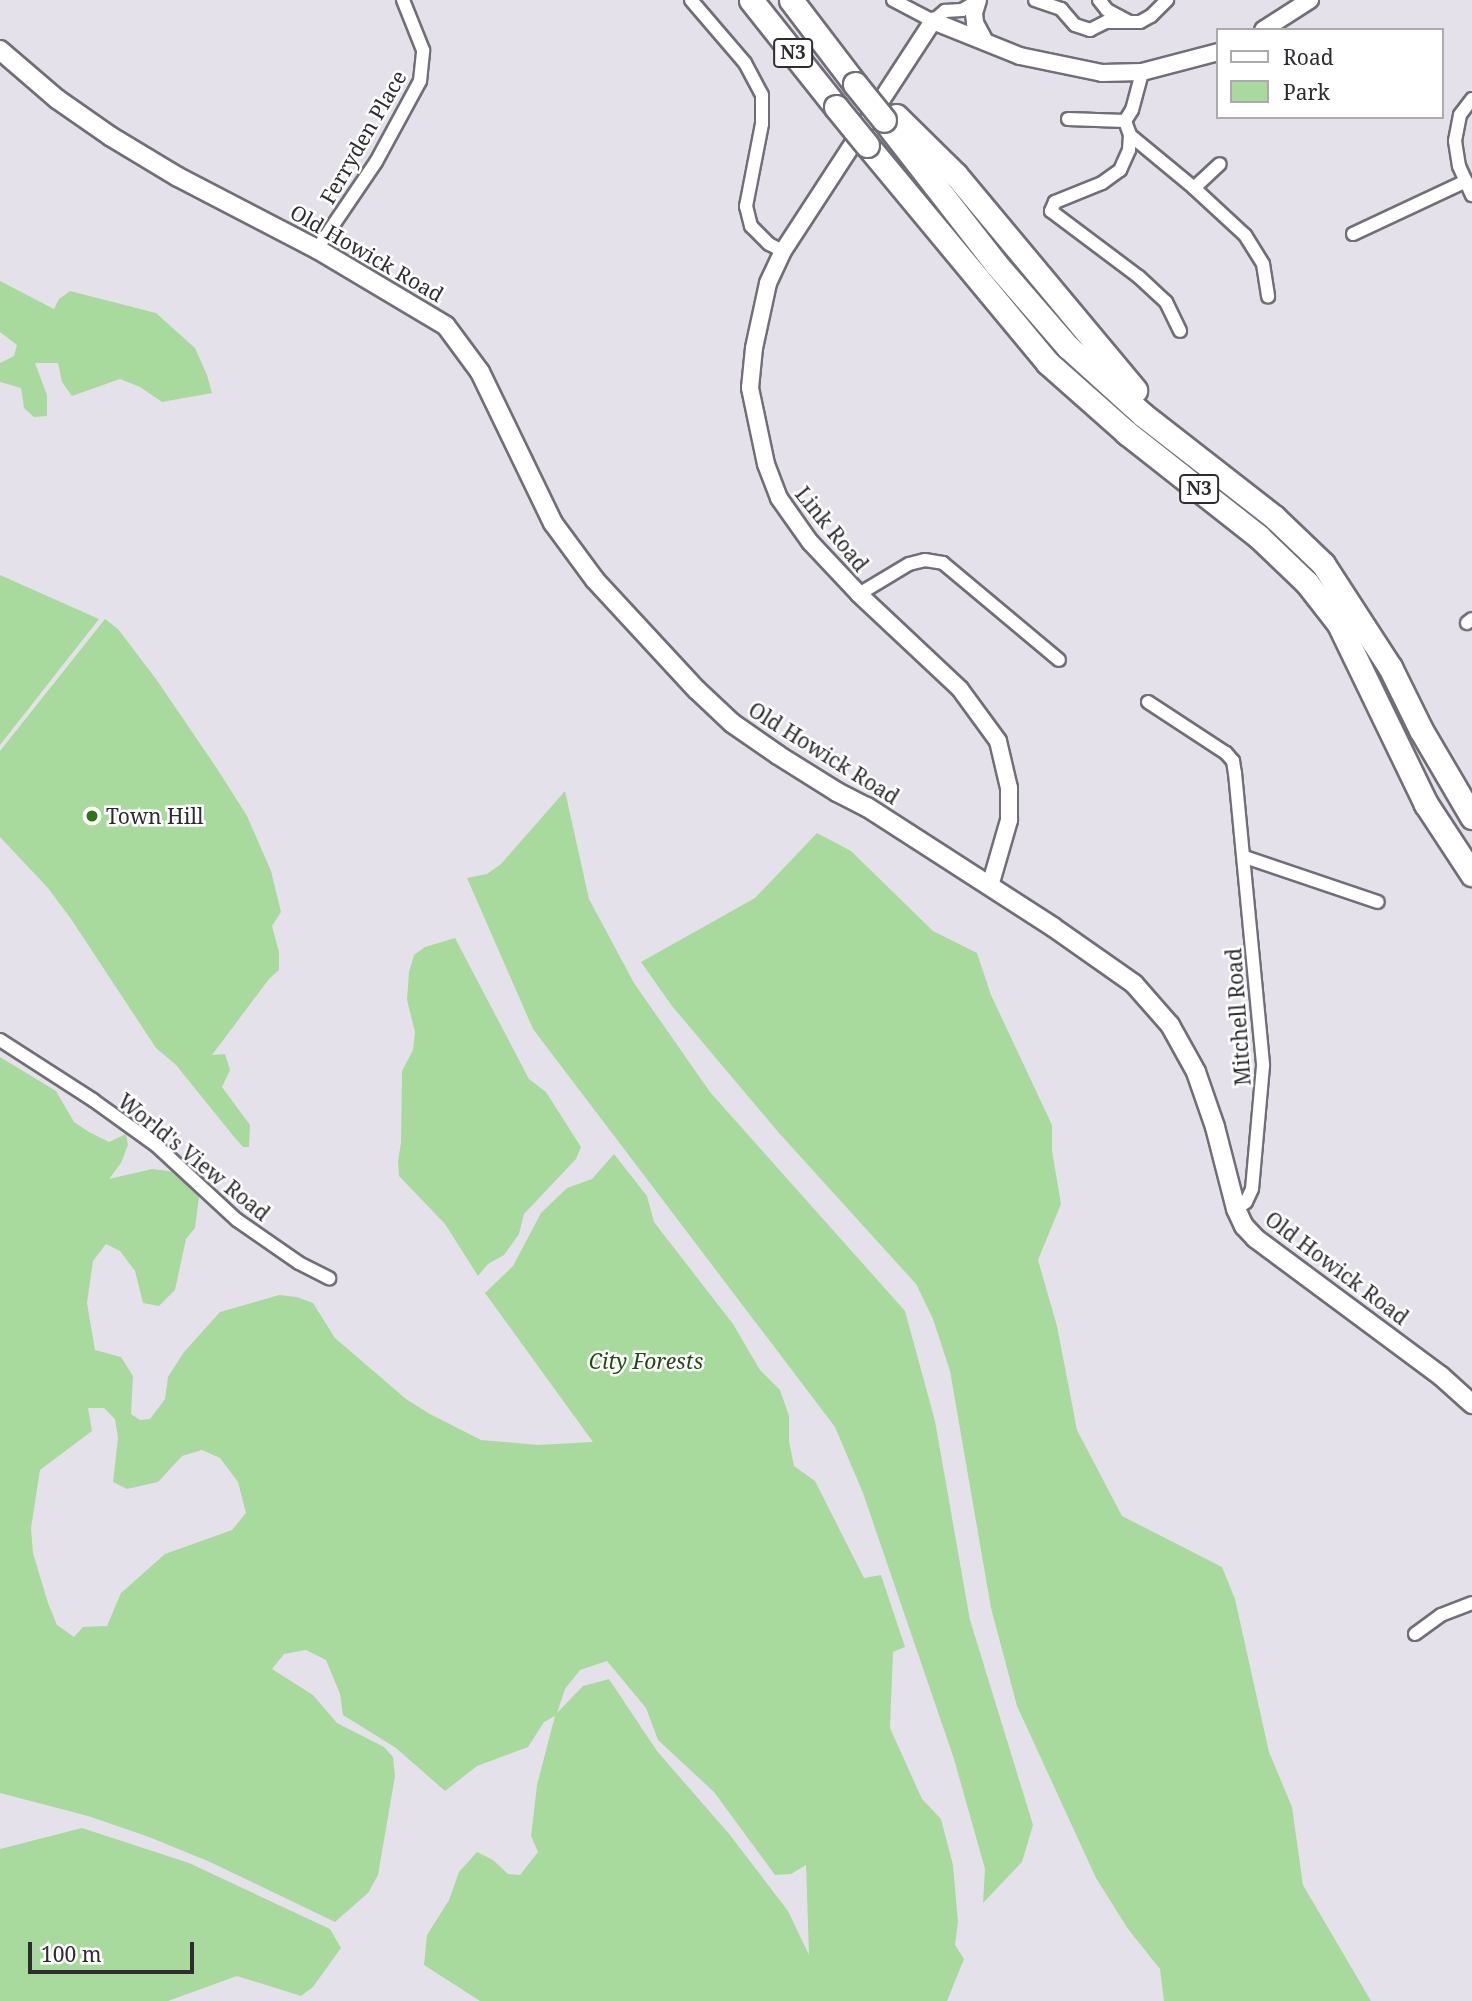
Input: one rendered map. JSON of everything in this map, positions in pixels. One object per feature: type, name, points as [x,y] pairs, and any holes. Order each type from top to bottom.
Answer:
[{"type":"highway","name":"N3","points":[[751,0],[1048,363],[1127,433],[1258,536],[1307,583],[1339,624],[1426,804],[1472,874]]},
{"type":"highway","name":"N3","points":[[791,0],[888,116],[996,264],[1068,347],[1143,415],[1274,517],[1323,564],[1390,667],[1421,730],[1472,817]]},
{"type":"highway","points":[[803,0],[859,80]]},
{"type":"main road","name":"Old Howick Road","points":[[0,50],[57,99],[110,136],[178,177],[317,249],[430,314],[456,335],[480,372],[554,523],[595,580],[714,707],[778,755],[837,792],[867,807],[990,886],[1134,984],[1170,1025],[1200,1081],[1236,1209],[1255,1238],[1441,1376],[1472,1404]]},
{"type":"street","name":"Ferryden Place","points":[[317,249],[376,162],[420,81],[423,50],[403,0]]},
{"type":"street","points":[[691,0],[745,64],[762,95],[761,136],[746,206],[751,226],[769,244],[783,251]]},
{"type":"street","points":[[893,0],[943,11],[962,10],[978,0]]},
{"type":"street","points":[[978,0],[974,13],[975,23],[985,42]]},
{"type":"street","points":[[1035,0],[1061,9],[1075,24],[1085,29],[1094,29],[1106,22],[1131,23],[1151,16],[1167,0]]},
{"type":"street","points":[[1099,0],[1107,10],[1131,23]]},
{"type":"street","points":[[1266,28],[1310,0]]},
{"type":"street","points":[[943,11],[985,42],[1056,66],[1102,73],[1142,72],[1216,53]]},
{"type":"street","name":"Link Road","points":[[943,11],[783,251],[768,283],[751,361],[750,388],[759,443],[779,498],[810,542],[859,594],[960,690],[998,741],[1009,788],[1009,820],[990,886]]},
{"type":"street","points":[[1125,121],[1132,110],[1142,72]]},
{"type":"street","points":[[1472,99],[1456,128],[1455,153],[1472,194]]},
{"type":"street","points":[[1068,119],[1125,121]]},
{"type":"street","points":[[1125,121],[1130,135],[1129,150],[1120,170],[1102,183],[1055,202],[1051,211],[1088,241],[1126,265],[1166,302],[1180,331]]},
{"type":"street","points":[[1130,135],[1194,188],[1252,244],[1263,264],[1268,281],[1268,297]]},
{"type":"street","points":[[1194,188],[1220,164]]},
{"type":"street","points":[[1353,234],[1466,181]]},
{"type":"street","points":[[859,594],[909,564],[925,560],[943,562],[1059,660]]},
{"type":"street","name":"Mitchell Road","points":[[1149,702],[1233,761],[1262,1030],[1263,1088],[1252,1189],[1246,1202],[1236,1209]]},
{"type":"street","points":[[1245,857],[1378,902]]},
{"type":"street","name":"World's View Road","points":[[0,1040],[93,1100],[157,1146],[237,1220],[299,1263],[329,1278]]},
{"type":"street","points":[[1415,1633],[1441,1615],[1472,1603]]},
{"type":"green space","points":[[0,281],[54,309],[59,299],[70,291],[156,313],[195,348],[212,393],[162,402],[140,387],[120,379],[72,396],[62,382],[58,363],[35,363],[47,395],[47,416],[34,417],[24,408],[21,388],[0,382],[0,363],[14,356],[17,345],[0,332]]},
{"type":"green space","points":[[0,575],[99,619],[0,745]]},
{"type":"green space","points":[[105,619],[118,629],[156,679],[218,770],[247,816],[271,871],[281,912],[272,926],[279,952],[279,970],[269,979],[212,1055],[225,1054],[230,1070],[222,1087],[250,1125],[249,1147],[243,1147],[176,1065],[156,1048],[71,919],[48,888],[0,837],[0,751]]},
{"type":"green space","points":[[565,791],[589,899],[634,983],[710,1092],[905,1311],[935,1421],[970,1620],[1033,1825],[1022,1862],[983,1903],[985,1869],[954,1759],[863,1493],[835,1427],[533,1029],[467,878],[487,874],[501,864]]},
{"type":"green space","points":[[817,833],[851,851],[933,931],[977,953],[991,995],[1052,1125],[1052,1151],[1061,1204],[1038,1260],[1057,1326],[1077,1430],[1122,1516],[1222,1567],[1235,1599],[1269,1752],[1292,1807],[1303,1885],[1371,2001],[1164,2001],[1160,1969],[1128,1929],[1096,1878],[1017,1706],[991,1608],[950,1371],[933,1319],[916,1284],[779,1133],[672,1006],[641,962],[755,898]]},
{"type":"green space","points":[[455,938],[529,1079],[546,1092],[581,1147],[576,1159],[524,1214],[519,1234],[504,1255],[488,1264],[478,1276],[445,1224],[399,1176],[402,1071],[413,1050],[415,1032],[407,1000],[409,972],[414,955],[425,947]]},
{"type":"green space","name":"City Forests","points":[[0,1057],[56,1091],[74,1122],[89,1132],[109,1142],[126,1134],[128,1145],[121,1163],[109,1179],[152,1169],[169,1171],[180,1175],[199,1197],[195,1228],[186,1239],[175,1290],[159,1306],[143,1303],[135,1271],[120,1251],[106,1244],[93,1261],[87,1303],[95,1350],[121,1357],[133,1376],[131,1414],[140,1420],[150,1419],[165,1399],[168,1377],[184,1352],[220,1312],[279,1295],[297,1297],[313,1303],[335,1338],[406,1399],[481,1440],[538,1445],[593,1442],[485,1293],[513,1266],[541,1213],[567,1188],[592,1179],[614,1154],[647,1196],[654,1222],[733,1324],[760,1370],[780,1390],[789,1416],[789,1441],[794,1466],[815,1481],[864,1578],[881,1575],[905,1647],[893,1652],[890,1728],[922,1799],[941,1819],[953,1865],[958,1922],[955,1945],[964,1959],[947,2001],[480,2001],[424,1965],[427,1935],[449,1900],[459,1872],[477,1852],[493,1860],[508,1874],[520,1875],[538,1852],[531,1836],[537,1785],[555,1716],[544,1722],[528,1747],[477,1766],[445,1791],[396,1748],[343,1715],[340,1694],[326,1660],[306,1650],[284,1654],[272,1669],[313,1695],[337,1723],[384,1747],[393,1757],[395,1776],[378,1875],[368,1893],[335,1922],[210,1862],[149,1837],[88,1816],[0,1793]],"holes":[[[88,1408],[104,1408],[115,1419],[118,1438],[113,1482],[127,1489],[158,1482],[182,1456],[202,1450],[220,1458],[238,1482],[246,1513],[232,1530],[165,1554],[121,1593],[107,1626],[83,1627],[74,1637],[57,1625],[48,1603],[33,1553],[31,1528],[40,1470],[92,1431]],[[607,1661],[646,1708],[658,1740],[714,1792],[775,1875],[791,1874],[806,1865],[809,1955],[788,1911],[730,1835],[657,1751],[609,1679],[583,1686],[557,1713],[565,1689],[580,1670]]]},
{"type":"green space","points":[[82,1828],[189,1863],[330,1929],[341,1948],[313,1987],[301,1996],[237,1976],[168,2001],[0,2001],[0,1849]]},
{"type":"place","name":"Town Hill","points":[[92,816]]}]
